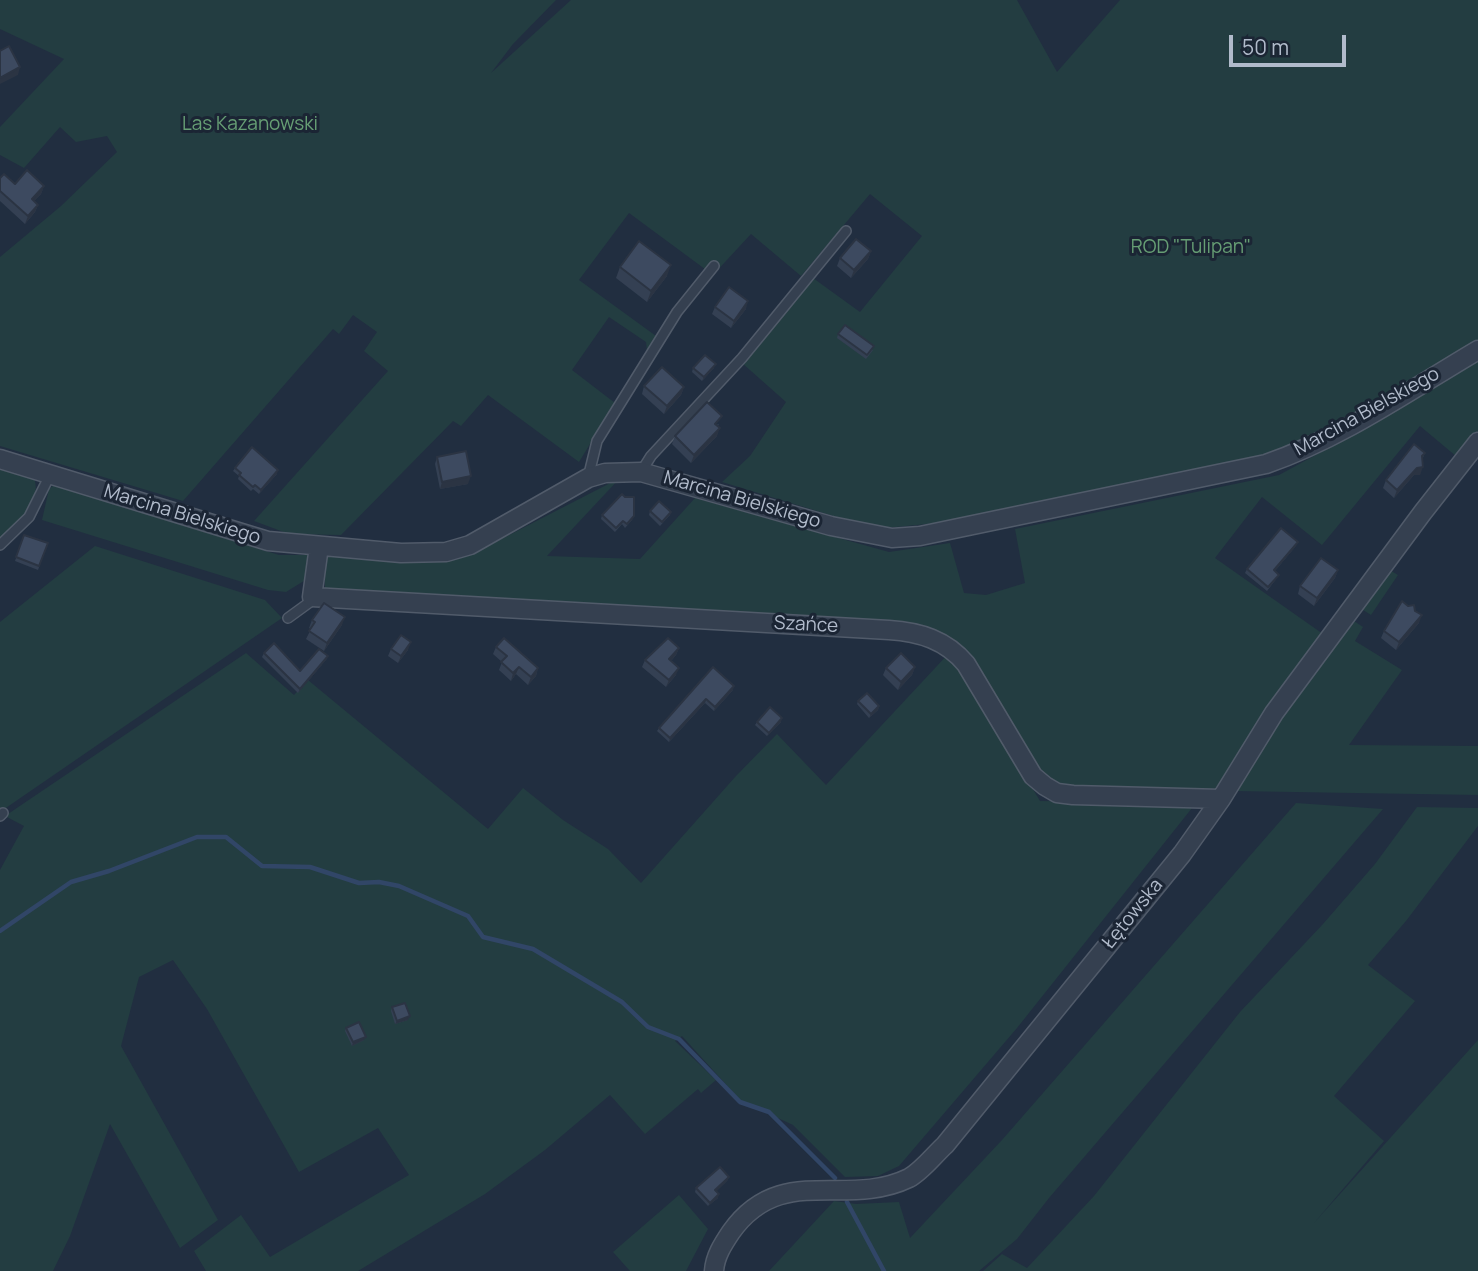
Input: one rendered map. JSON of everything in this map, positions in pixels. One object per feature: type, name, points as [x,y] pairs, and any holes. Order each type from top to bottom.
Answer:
[{"type":"street","name":"Marcina Bielskiego","points":[[0,458],[268,541],[318,546],[401,553],[446,552],[484,538],[588,478],[605,473],[641,472],[831,526],[892,538],[920,536],[1266,464],[1291,456],[1341,431],[1478,350]]},
{"type":"street","name":"Łętowska","points":[[714,1271],[719,1252],[736,1226],[767,1198],[795,1191],[880,1187],[910,1177],[945,1146],[1182,854],[1221,799],[1274,713],[1478,442]]},
{"type":"street","points":[[312,597],[318,546]]},
{"type":"street","name":"Szańce","points":[[312,597],[903,631],[932,638],[956,652],[966,664],[1024,764],[1045,786],[1057,793],[1221,799]]},
{"type":"lane","points":[[641,472],[651,456],[741,358],[846,231]]},
{"type":"lane","points":[[588,478],[597,441],[677,312],[714,265]]},
{"type":"lane","points":[[0,545],[29,517],[50,475]]},
{"type":"lane","points":[[288,618],[310,602],[312,597]]},
{"type":"green space","name":"ROD \"Tulipan\"","points":[[0,0],[556,0],[513,44],[491,73],[571,0],[1017,0],[1057,72],[1120,0],[1478,0],[1478,341],[1349,418],[1284,449],[1235,463],[987,518],[876,529],[722,482],[750,456],[786,402],[742,363],[813,278],[860,312],[922,236],[870,194],[801,276],[751,234],[713,275],[629,213],[579,280],[656,336],[647,351],[646,342],[609,317],[572,370],[615,403],[579,462],[488,395],[461,426],[453,421],[341,535],[289,534],[254,521],[388,371],[364,351],[377,332],[353,315],[339,334],[333,329],[183,501],[0,446],[0,257],[61,206],[117,152],[107,136],[76,142],[60,127],[24,168],[0,155],[0,127],[64,59],[0,29]]},
{"type":"green space","points":[[1478,356],[1478,431],[1457,457],[1420,426],[1322,545],[1262,497],[1215,558],[1323,634],[1211,795],[1071,789],[1045,780],[962,648],[947,636],[916,624],[325,592],[325,556],[457,559],[484,548],[620,478],[547,556],[640,559],[695,498],[889,552],[950,543],[964,593],[986,595],[1025,583],[1015,529],[1279,475],[1371,425],[1429,384]]},
{"type":"green space","points":[[0,466],[34,478],[36,487],[31,505],[0,539]]},
{"type":"green space","points":[[54,485],[279,555],[308,555],[307,579],[286,592],[268,590],[42,520],[49,489]]},
{"type":"green space","points":[[95,546],[265,600],[282,618],[0,812],[0,622]]},
{"type":"green space","points":[[1388,569],[1398,575],[1371,615],[1360,608]]},
{"type":"green space","points":[[1351,619],[1363,627],[1355,641],[1402,670],[1349,745],[1478,746],[1478,795],[1233,791],[1261,744]]},
{"type":"green space","points":[[950,652],[1040,801],[1196,803],[1017,1028],[899,1166],[878,1176],[845,1177],[793,1125],[741,1101],[682,1036],[675,1041],[716,1080],[701,1093],[698,1089],[645,1134],[610,1095],[545,1150],[485,1194],[358,1271],[206,1271],[194,1251],[241,1215],[270,1257],[409,1175],[378,1128],[299,1172],[207,1009],[173,960],[139,977],[121,1046],[218,1220],[180,1248],[110,1124],[70,1236],[53,1271],[0,1271],[0,870],[24,826],[5,816],[246,653],[294,695],[308,680],[488,829],[523,788],[563,820],[608,849],[641,883],[777,734],[826,785]]},
{"type":"green space","points":[[1296,803],[1383,809],[1049,1198],[1017,1239],[979,1271],[769,1271],[834,1201],[856,1204],[899,1202],[910,1238],[1002,1140]]},
{"type":"green space","points":[[1417,807],[1478,808],[1478,826],[1406,921],[1368,965],[1415,1001],[1334,1096],[1384,1141],[1314,1223],[1478,1040],[1478,1271],[983,1271],[1002,1254],[1027,1268],[1094,1196],[1240,1012],[1375,864]]},
{"type":"green space","points":[[679,1195],[708,1229],[686,1271],[630,1271],[613,1252]]},
{"type":"building","points":[[9,46],[20,67],[0,78],[0,51]]},
{"type":"building","points":[[27,170],[44,186],[32,199],[38,205],[28,216],[0,191],[0,178],[4,174],[15,184]]},
{"type":"building","points":[[856,239],[871,251],[854,270],[840,258]]},
{"type":"building","points":[[639,241],[671,265],[651,291],[620,267]]},
{"type":"building","points":[[729,287],[748,301],[734,321],[715,307]]},
{"type":"building","points":[[845,325],[874,346],[867,355],[838,334]]},
{"type":"building","points":[[705,355],[716,364],[704,377],[693,368]]},
{"type":"building","points":[[662,367],[684,387],[667,406],[644,386]]},
{"type":"building","points":[[707,402],[722,416],[715,424],[720,428],[694,455],[675,436]]},
{"type":"building","points":[[1414,444],[1425,453],[1422,456],[1423,467],[1417,468],[1397,490],[1386,480]]},
{"type":"building","points":[[252,447],[278,470],[261,490],[255,485],[253,487],[235,468]]},
{"type":"building","points":[[466,451],[471,476],[442,482],[437,457]]},
{"type":"building","points":[[622,494],[625,497],[634,497],[634,516],[627,524],[623,521],[616,528],[602,515]]},
{"type":"building","points":[[659,501],[671,512],[662,522],[650,511]]},
{"type":"building","points":[[1281,528],[1298,542],[1274,570],[1279,575],[1268,587],[1247,569]]},
{"type":"building","points":[[24,535],[48,543],[39,566],[16,557]]},
{"type":"building","points":[[1321,558],[1338,570],[1317,598],[1300,586]]},
{"type":"building","points":[[1402,601],[1408,606],[1414,605],[1415,611],[1422,615],[1399,642],[1384,631]]},
{"type":"building","points":[[324,603],[345,617],[327,643],[309,631],[315,622],[312,620]]},
{"type":"building","points":[[401,635],[411,642],[401,656],[391,649]]},
{"type":"building","points":[[504,638],[538,668],[531,677],[519,667],[513,673],[501,662],[507,656],[496,647]]},
{"type":"building","points":[[668,638],[679,648],[669,659],[679,668],[669,680],[645,660]]},
{"type":"building","points":[[274,643],[300,671],[319,649],[328,656],[300,689],[264,653]]},
{"type":"building","points":[[901,653],[915,667],[901,682],[886,668]]},
{"type":"building","points":[[713,667],[734,686],[715,707],[706,699],[670,738],[659,728]]},
{"type":"building","points":[[867,693],[879,706],[871,714],[858,701]]},
{"type":"building","points":[[770,707],[782,718],[769,733],[757,722]]},
{"type":"building","points":[[405,1003],[410,1016],[397,1021],[392,1007]]},
{"type":"building","points":[[359,1022],[366,1037],[353,1042],[346,1028]]},
{"type":"building","points":[[720,1167],[729,1177],[715,1190],[719,1194],[710,1203],[696,1188]]},
{"type":"waterway","points":[[0,931],[71,882],[109,871],[197,837],[226,837],[262,866],[310,867],[359,883],[379,882],[399,886],[468,916],[483,937],[533,949],[622,1002],[648,1027],[679,1039],[740,1102],[769,1112],[835,1178]]},
{"type":"waterway","points":[[847,1202],[884,1271]]},
{"type":"park label","name":"Las Kazanowski","points":[[250,125]]}]
